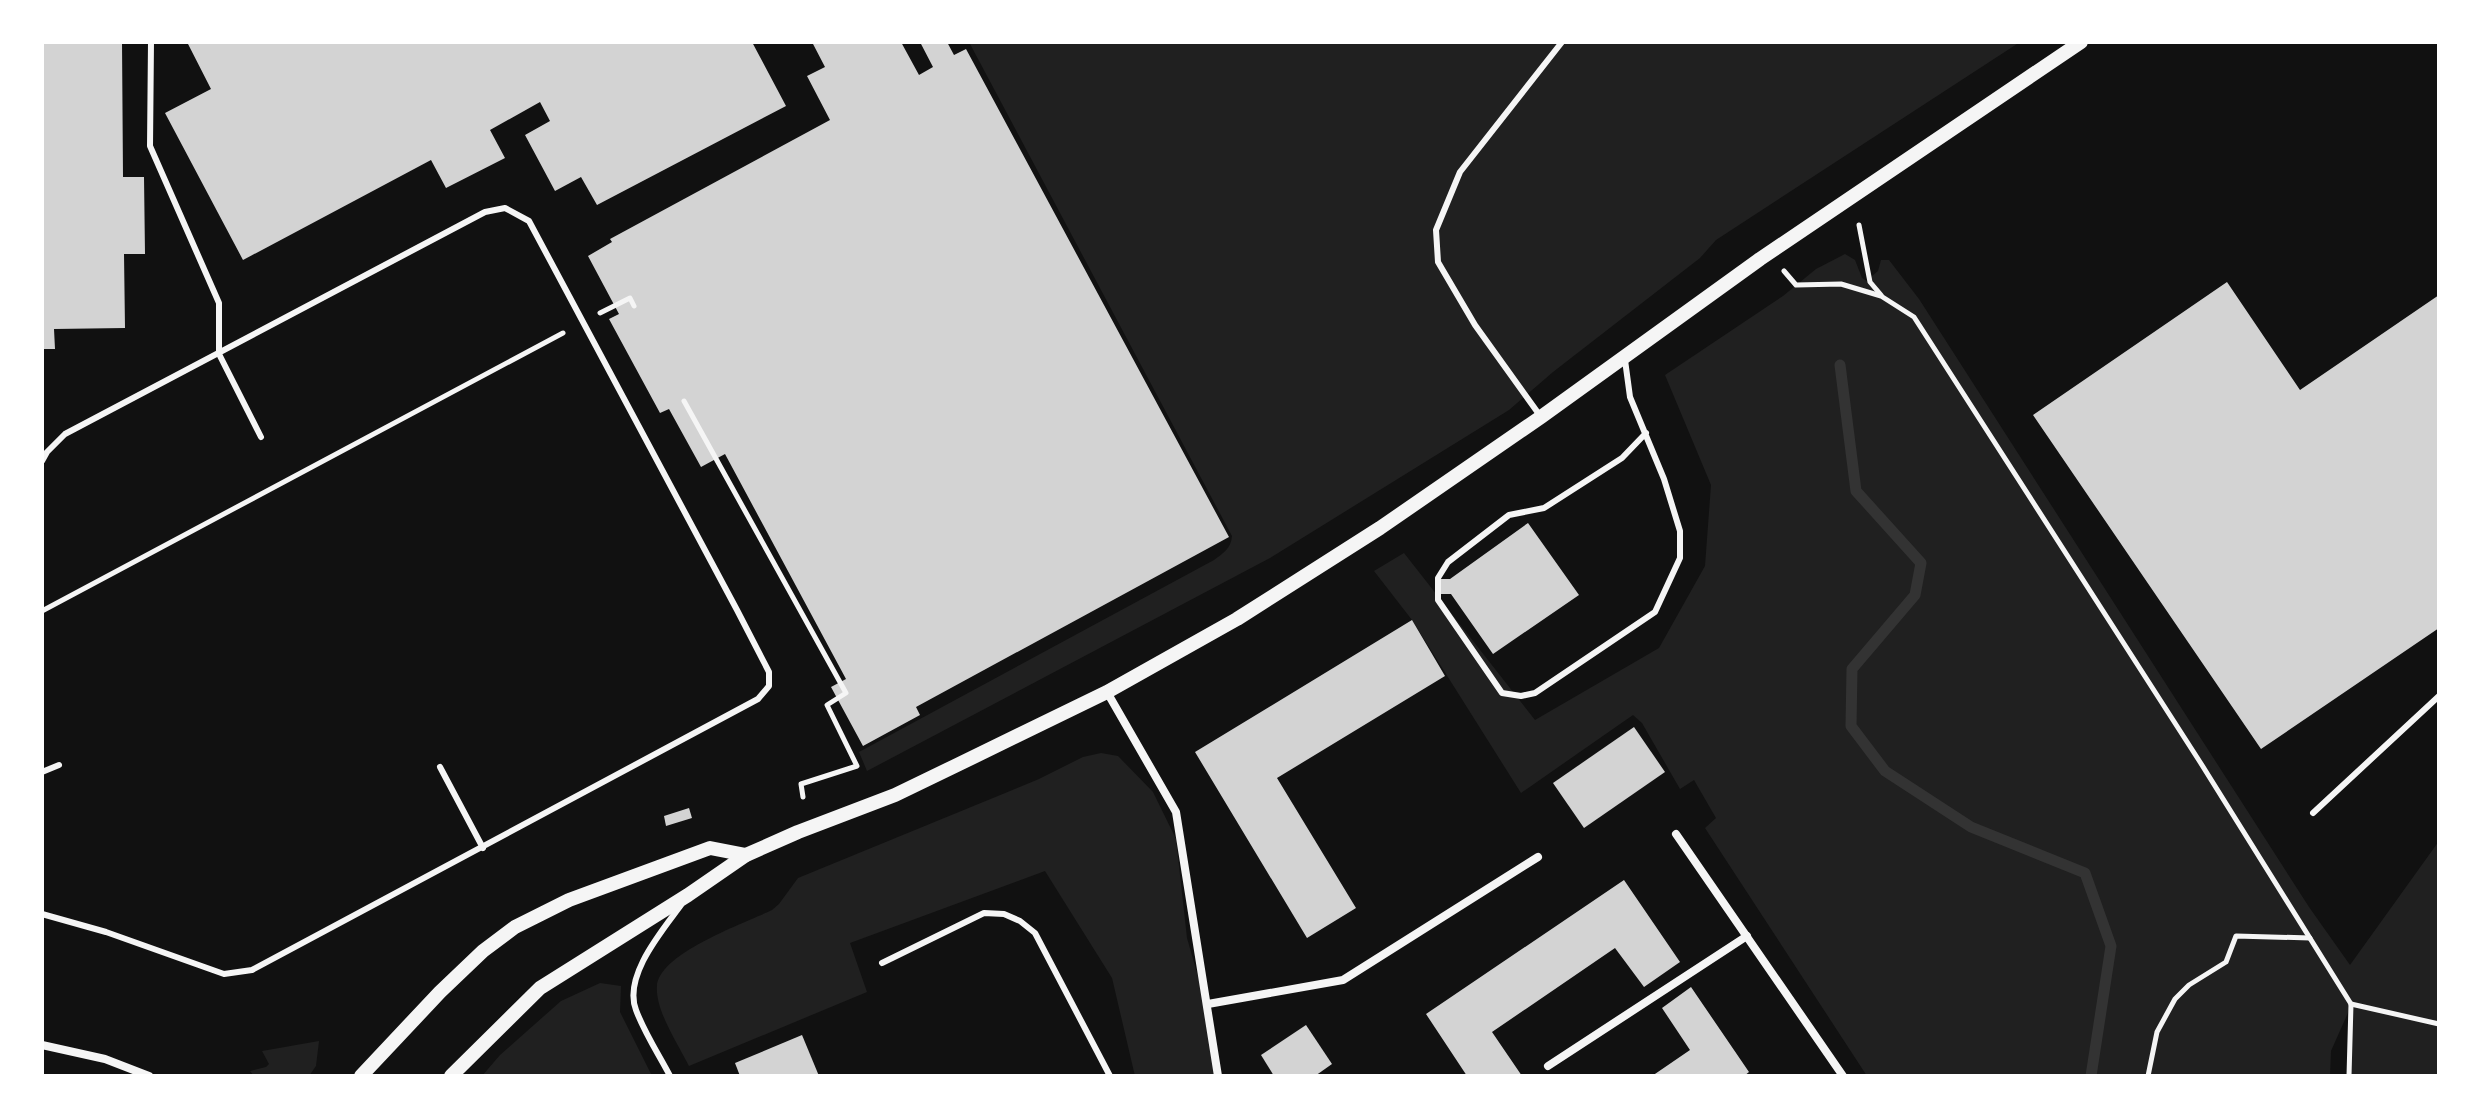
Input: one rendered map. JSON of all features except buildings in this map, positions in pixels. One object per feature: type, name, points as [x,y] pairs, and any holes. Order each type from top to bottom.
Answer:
[{"type":"street","points":[[451,1076],[540,988],[746,855],[895,795],[1107,692],[1250,611],[1380,528],[1773,250],[2081,42]]},
{"type":"street","points":[[1107,692],[1176,812],[1218,1076]]},
{"type":"street","points":[[1676,834],[1843,1076]]},
{"type":"street","points":[[361,1076],[440,992],[483,951],[515,927],[569,900],[710,848],[746,855]]},
{"type":"street","points":[[1208,1004],[1343,980],[1538,857]]},
{"type":"street","points":[[1548,1066],[1747,936]]},
{"type":"street","points":[[42,1045],[105,1059],[149,1076]]},
{"type":"lane","points":[[151,42],[150,146],[219,303],[219,354],[261,437]]},
{"type":"lane","points":[[1541,417],[1475,325],[1438,262],[1436,230],[1460,172],[1562,42]]},
{"type":"lane","points":[[42,461],[44,450],[65,434],[485,212],[505,208],[529,221],[769,672],[769,686],[758,699],[252,970],[224,974],[106,932],[42,914]]},
{"type":"lane","points":[[1625,356],[1630,397],[1646,433],[1664,479],[1680,531],[1680,558],[1655,612],[1535,693],[1521,696],[1502,693],[1438,600],[1438,578],[1448,562],[1509,515],[1544,508],[1622,458],[1646,433]]},
{"type":"lane","points":[[2313,813],[2439,696]]},
{"type":"lane","points":[[42,772],[59,765]]},
{"type":"lane","points":[[440,767],[483,848]]},
{"type":"lane","points":[[670,1076],[634,1007],[635,982],[649,948],[688,895]]},
{"type":"lane","points":[[882,963],[984,913],[1004,914],[1020,921],[1035,933],[1110,1076]]},
{"type":"path","points":[[1859,225],[1870,282],[1881,296]]},
{"type":"path","points":[[1789,279],[1796,285],[1841,284],[1881,296],[1914,317],[2351,1004],[2349,1076]]},
{"type":"path","points":[[598,314],[630,298],[634,306]]},
{"type":"path","points":[[42,611],[563,333]]},
{"type":"path","points":[[684,401],[846,693],[827,705],[857,766],[801,784],[803,797]]},
{"type":"path","points":[[2148,1076],[2157,1032],[2175,999],[2189,985],[2226,962],[2236,936],[2311,938]]},
{"type":"path","points":[[2351,1004],[2439,1024]]},
{"type":"shaded area","points":[[969,42],[2020,42],[1716,240],[1700,258],[1509,410],[1270,558],[867,771],[859,752],[1214,560],[1228,547],[1232,536]]},
{"type":"shaded area","points":[[1845,254],[1855,260],[1862,278],[1870,283],[1881,260],[1889,260],[1919,299],[2309,907],[2350,965],[2439,841],[2439,1076],[2349,1076],[2351,1006],[2331,1051],[2330,1076],[1867,1076],[1705,828],[1716,818],[1694,780],[1680,789],[1642,723],[1633,715],[1521,793],[1412,620],[1374,571],[1404,553],[1535,720],[1659,648],[1705,566],[1711,485],[1665,375],[1783,296],[1816,269]]},
{"type":"shaded area","points":[[1101,753],[1118,756],[1153,792],[1176,839],[1187,938],[1221,1076],[1135,1076],[1112,978],[1045,871],[850,943],[867,992],[689,1066],[668,1027],[657,995],[661,974],[672,962],[705,940],[772,910],[798,878],[1039,779],[1083,757]]},
{"type":"shaded area","points":[[600,983],[621,986],[620,1012],[652,1076],[482,1076],[500,1055],[561,1001]]},
{"type":"shaded area","points":[[319,1041],[316,1066],[309,1076],[254,1076],[250,1071],[269,1064],[262,1051]]},
{"type":"waterway","points":[[1840,365],[1856,491],[1921,563],[1915,595],[1852,669],[1851,726],[1885,771],[1971,827],[2085,873],[2111,946],[2091,1076]]}]
